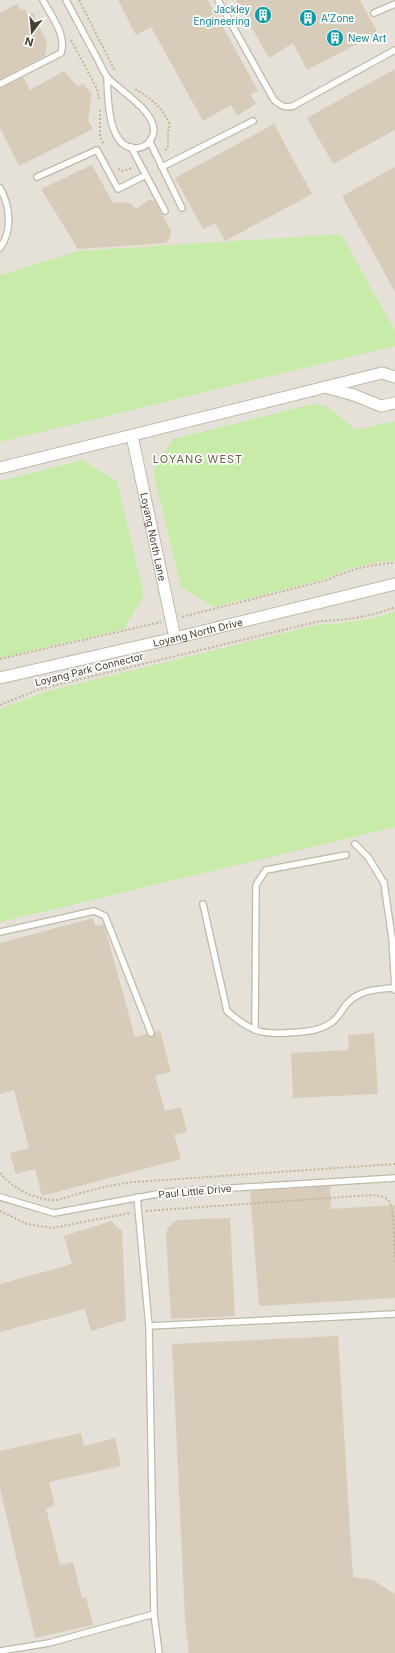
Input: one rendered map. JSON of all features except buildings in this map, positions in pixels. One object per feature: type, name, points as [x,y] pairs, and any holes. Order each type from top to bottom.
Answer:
[{"type":"street","points":[[0,468],[132,436],[322,386],[382,373],[395,377]]},
{"type":"street","points":[[322,386],[354,395],[381,406],[395,402]]},
{"type":"street","name":"Loyang North Lane","points":[[132,436],[175,638]]},
{"type":"street","name":"Loyang North Drive","points":[[0,678],[175,638],[395,584]]},
{"type":"lane","points":[[0,84],[61,53],[63,47],[62,36],[43,0]]},
{"type":"lane","points":[[66,0],[107,77],[137,102],[146,113],[154,132],[150,142],[144,147],[131,147],[125,145],[114,131],[111,121],[107,77]]},
{"type":"lane","points":[[218,0],[274,100],[280,106],[293,106],[395,50]]},
{"type":"lane","points":[[374,13],[395,4]]},
{"type":"lane","points":[[162,167],[253,121]]},
{"type":"lane","points":[[150,142],[182,208]]},
{"type":"lane","points":[[131,147],[165,211]]},
{"type":"lane","points":[[37,177],[97,150],[118,189],[146,175]]},
{"type":"lane","points":[[0,188],[5,198],[9,225],[7,235],[0,248]]},
{"type":"lane","points":[[203,904],[227,1011],[240,1022],[255,1030],[271,1034],[320,1029],[337,1018],[346,1005],[358,995],[373,989],[395,989],[392,938],[384,883],[368,857],[355,844]]},
{"type":"lane","points":[[255,1030],[256,885],[266,870],[346,855]]},
{"type":"lane","points":[[0,932],[94,911],[106,916],[151,1033]]},
{"type":"lane","name":"Paul Little Drive","points":[[0,1197],[54,1213],[137,1197],[176,1192],[395,1178]]},
{"type":"lane","points":[[137,1197],[148,1326],[154,1614],[159,1653]]},
{"type":"lane","points":[[148,1326],[395,1314]]},
{"type":"lane","points":[[0,1651],[49,1643],[154,1614]]},
{"type":"path","points":[[80,0],[116,74]]},
{"type":"path","points":[[71,39],[97,90],[100,105],[100,136],[105,148]]},
{"type":"path","points":[[133,87],[155,101],[164,113],[170,125],[168,132],[168,148],[157,157]]},
{"type":"path","points":[[114,165],[122,171],[140,164]]},
{"type":"path","points":[[0,659],[171,620],[327,580],[345,572],[377,563],[395,563]]},
{"type":"path","name":"Loyang Park Connector","points":[[0,705],[40,688],[320,621],[346,620],[384,612],[395,607]]},
{"type":"path","points":[[0,1173],[5,1179],[20,1189],[42,1198],[54,1200],[111,1185],[135,1182],[395,1164]]},
{"type":"path","points":[[138,1211],[372,1195],[382,1196],[389,1202],[393,1212],[395,1263]]},
{"type":"shaded area","points":[[0,0],[395,0],[395,1653],[0,1653]]},
{"type":"green space","points":[[341,234],[395,331],[395,346],[0,442],[0,275],[79,251]]},
{"type":"green space","points":[[313,404],[331,410],[356,430],[395,421],[395,561],[378,562],[344,570],[325,579],[214,607],[181,587],[153,472],[173,439]]},
{"type":"green space","points":[[82,460],[117,481],[144,595],[124,629],[0,658],[0,481]]},
{"type":"green space","points":[[395,611],[395,827],[0,922],[0,709],[44,692],[316,625],[366,619]]},
{"type":"place","name":"Jackley Engineering","points":[[263,15]]},
{"type":"place","name":"A'Zone","points":[[308,18]]},
{"type":"place","name":"New Art","points":[[335,38]]},
{"type":"district","name":"LOYANG WEST","points":[[198,459]]}]
